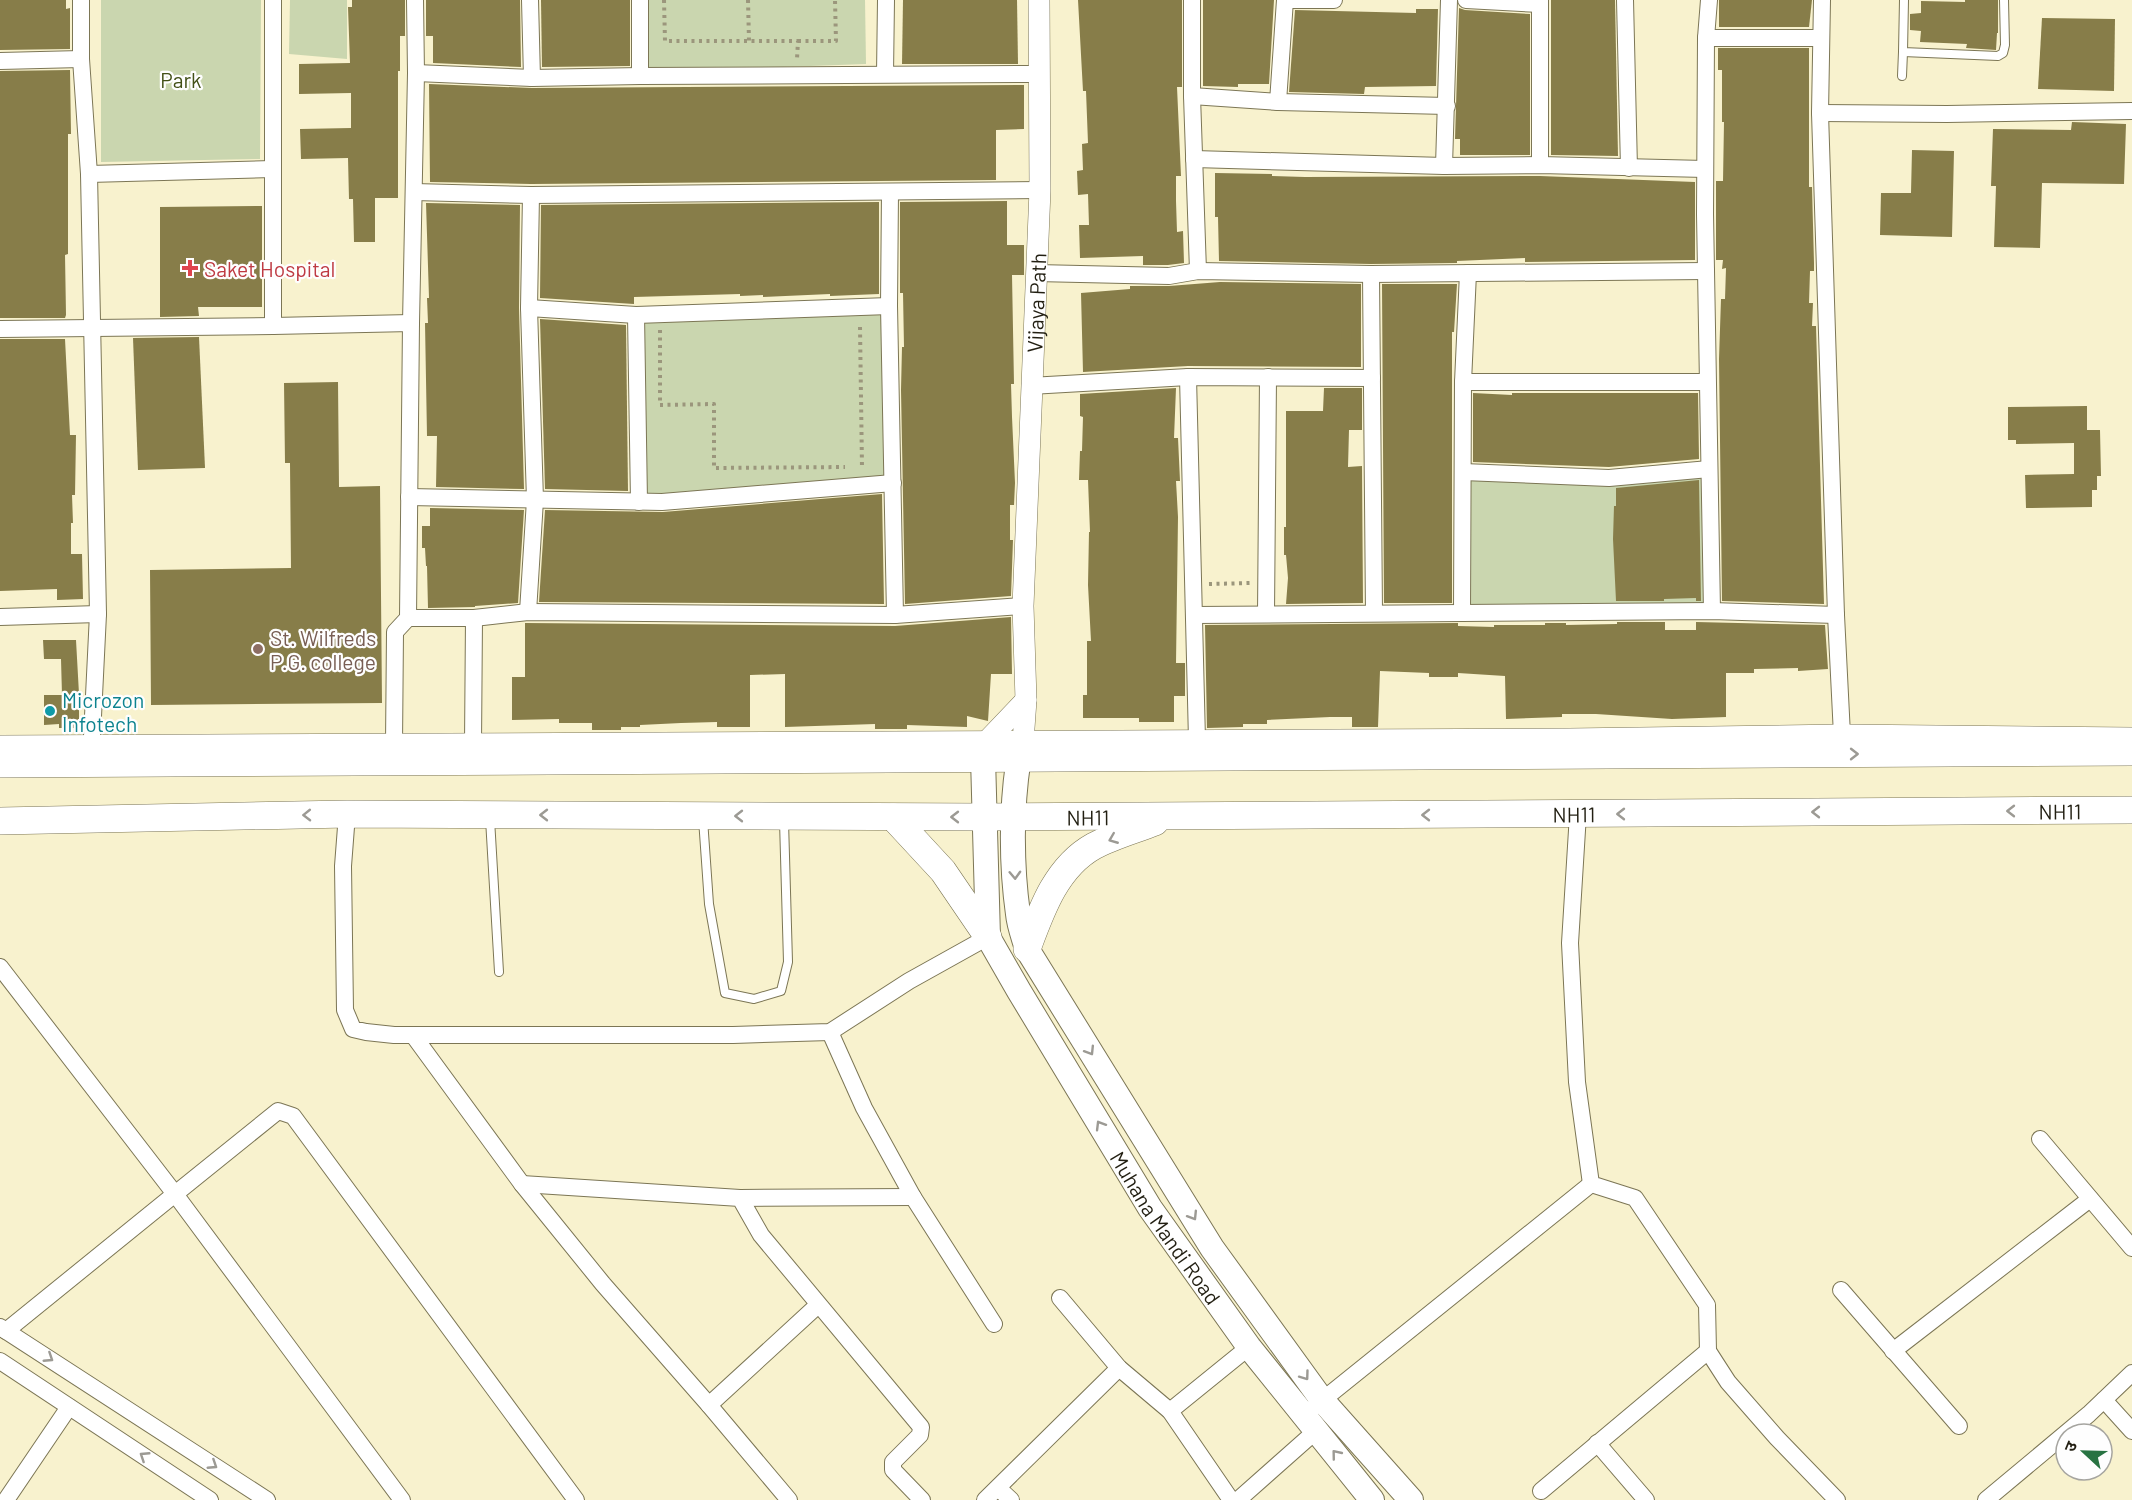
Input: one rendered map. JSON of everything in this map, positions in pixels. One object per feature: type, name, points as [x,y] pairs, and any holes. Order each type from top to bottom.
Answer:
[{"type":"highway","points":[[0,764],[91,755],[985,749],[2132,753]]},
{"type":"highway","name":"NH11","points":[[0,821],[347,814],[1167,817],[2132,810]]},
{"type":"highway","points":[[893,817],[943,871],[988,937]]},
{"type":"highway","points":[[1027,949],[1045,902],[1067,868],[1093,846],[1167,817]]},
{"type":"main road","points":[[985,749],[988,937]]},
{"type":"main road","points":[[1021,750],[1015,780],[1014,816],[1018,916],[1027,949],[1314,1415],[1411,1500]]},
{"type":"main road","name":"Muhana Mandi Road","points":[[988,937],[1150,1208],[1249,1347],[1314,1415],[1372,1500]]},
{"type":"street","points":[[81,0],[81,59],[89,174],[98,614],[91,755]]},
{"type":"street","points":[[273,0],[273,326]]},
{"type":"street","points":[[394,744],[395,632],[408,618],[416,73],[415,0]]},
{"type":"street","points":[[530,0],[532,78]]},
{"type":"street","points":[[640,0],[640,76]]},
{"type":"street","points":[[885,74],[886,0]]},
{"type":"street","name":"Vijaya Path","points":[[1021,750],[1026,700],[1023,606],[1030,386],[1040,190],[1039,0]]},
{"type":"street","points":[[1192,0],[1192,96],[1198,271]]},
{"type":"street","points":[[1278,102],[1285,0],[1334,0]]},
{"type":"street","points":[[1444,166],[1449,0]]},
{"type":"street","points":[[1466,0],[1540,2],[1540,165]]},
{"type":"street","points":[[1625,0],[1629,168]]},
{"type":"street","points":[[1709,0],[1706,38],[1705,169],[1712,611]]},
{"type":"street","points":[[1822,0],[1820,112],[1842,735]]},
{"type":"street","points":[[1706,38],[1821,38]]},
{"type":"street","points":[[0,61],[81,59]]},
{"type":"street","points":[[416,73],[532,78],[1039,74]]},
{"type":"street","points":[[1192,96],[1278,102],[1447,106]]},
{"type":"street","points":[[1820,112],[1947,114],[2132,111]]},
{"type":"street","points":[[1194,159],[1444,166],[1540,165],[1705,169]]},
{"type":"street","points":[[89,174],[272,169]]},
{"type":"street","points":[[414,192],[531,195],[1040,190]]},
{"type":"street","points":[[890,192],[889,306],[895,615]]},
{"type":"street","points":[[528,612],[535,500],[529,308],[531,195]]},
{"type":"street","points":[[1036,273],[1169,276],[1198,271],[1371,274],[1706,271]]},
{"type":"street","points":[[1462,612],[1463,382],[1468,273]]},
{"type":"street","points":[[1371,274],[1374,613]]},
{"type":"street","points":[[529,308],[636,315],[889,306]]},
{"type":"street","points":[[636,315],[639,502]]},
{"type":"street","points":[[0,329],[411,323]]},
{"type":"street","points":[[1030,386],[1188,377],[1372,378]]},
{"type":"street","points":[[1188,377],[1197,740]]},
{"type":"street","points":[[1266,614],[1268,377]]},
{"type":"street","points":[[1463,382],[1707,382]]},
{"type":"street","points":[[1463,472],[1609,478],[1709,469]]},
{"type":"street","points":[[409,497],[639,502],[893,483]]},
{"type":"street","points":[[408,618],[474,618],[528,612],[895,615],[1023,606]]},
{"type":"street","points":[[1194,615],[1712,611],[1836,615]]},
{"type":"street","points":[[0,617],[98,614]]},
{"type":"street","points":[[473,744],[474,618]]},
{"type":"street","points":[[0,746],[91,755],[394,744],[985,749],[1026,700]]},
{"type":"street","points":[[1021,750],[1197,740],[1842,735],[2132,738]]},
{"type":"street","points":[[347,814],[343,866],[345,1010],[353,1029],[366,1032],[413,1035],[733,1035],[830,1032],[909,981],[988,937]]},
{"type":"street","points":[[1578,814],[1570,943],[1576,1082],[1591,1185]]},
{"type":"street","points":[[0,967],[175,1194],[402,1500]]},
{"type":"street","points":[[830,1032],[864,1108],[913,1197],[994,1323]]},
{"type":"street","points":[[413,1035],[522,1184],[603,1284],[789,1500]]},
{"type":"street","points":[[267,1500],[3,1329],[278,1111],[293,1116],[576,1500]]},
{"type":"street","points":[[2040,1139],[2132,1248]]},
{"type":"street","points":[[522,1184],[740,1198],[913,1197]]},
{"type":"street","points":[[1591,1185],[1635,1198],[1707,1305],[1708,1351],[1728,1382],[1777,1438],[1837,1500]]},
{"type":"street","points":[[1238,1500],[1314,1415],[1591,1185]]},
{"type":"street","points":[[740,1198],[761,1235],[921,1427],[920,1435],[893,1462],[893,1470],[922,1500]]},
{"type":"street","points":[[1893,1350],[2090,1199]]},
{"type":"street","points":[[1841,1290],[1959,1426]]},
{"type":"street","points":[[1060,1298],[1119,1368],[1170,1411],[1231,1500]]},
{"type":"street","points":[[709,1405],[818,1305]]},
{"type":"street","points":[[1170,1411],[1249,1347]]},
{"type":"street","points":[[1541,1491],[1708,1351]]},
{"type":"street","points":[[0,1361],[210,1500]]},
{"type":"street","points":[[986,1500],[1119,1368]]},
{"type":"street","points":[[1986,1500],[2104,1400],[2132,1373]]},
{"type":"street","points":[[2104,1400],[2132,1431]]},
{"type":"street","points":[[6,1500],[69,1407]]},
{"type":"street","points":[[1597,1443],[1646,1500]]},
{"type":"street","points":[[998,1488],[1011,1500]]},
{"type":"lane","points":[[1902,76],[1904,0]]},
{"type":"lane","points":[[1903,52],[1998,56],[2003,53],[2005,45],[2004,0]]},
{"type":"lane","points":[[489,815],[499,972]]},
{"type":"lane","points":[[703,816],[709,904],[725,993],[754,999],[781,991],[788,962],[784,816]]},
{"type":"path","points":[[664,0],[665,41],[836,41],[835,0]]},
{"type":"path","points":[[748,0],[749,41]]},
{"type":"path","points":[[797,75],[798,41]]},
{"type":"path","points":[[660,325],[660,405],[714,404],[714,468],[863,467],[860,327]]},
{"type":"path","points":[[1203,584],[1252,584],[1252,572]]},
{"type":"green space","name":"Park","points":[[101,0],[261,0],[260,159],[101,162]]},
{"type":"green space","points":[[290,0],[347,0],[347,59],[289,54]]},
{"type":"green space","points":[[643,0],[865,0],[866,64],[646,72]]},
{"type":"green space","points":[[889,306],[893,483],[639,502],[636,315]]},
{"type":"green space","points":[[1709,469],[1712,611],[1462,612],[1463,472]]},
{"type":"building","points":[[0,0],[66,0],[66,9],[70,8],[70,49],[0,50]]},
{"type":"building","points":[[352,0],[405,0],[405,36],[400,36],[400,71],[398,71],[398,198],[375,198],[375,242],[354,242],[353,199],[349,199],[348,158],[301,159],[300,129],[351,128],[351,93],[299,94],[299,64],[350,63],[348,7],[352,7]]},
{"type":"building","points":[[426,0],[520,0],[521,67],[433,63],[433,36],[426,36]]},
{"type":"building","points":[[541,0],[630,0],[630,66],[542,67]]},
{"type":"building","points":[[903,0],[1017,0],[1018,64],[902,64]]},
{"type":"building","points":[[1078,0],[1182,0],[1182,87],[1177,87],[1181,176],[1176,176],[1176,201],[1177,232],[1183,231],[1184,263],[1143,265],[1143,256],[1080,258],[1079,225],[1089,225],[1088,194],[1078,195],[1077,171],[1083,170],[1082,144],[1088,143]]},
{"type":"building","points":[[1203,0],[1274,0],[1269,84],[1238,84],[1238,87],[1203,86]]},
{"type":"building","points":[[1551,0],[1615,0],[1618,156],[1551,155]]},
{"type":"building","points":[[1719,0],[1812,0],[1809,27],[1719,27]]},
{"type":"building","points":[[1965,0],[1998,0],[1996,50],[1966,48],[1967,44],[1920,42],[1921,31],[1910,30],[1910,14],[1921,13],[1921,1],[1965,2]]},
{"type":"building","points":[[1459,8],[1530,14],[1530,155],[1460,155],[1460,139],[1455,139]]},
{"type":"building","points":[[1416,9],[1438,9],[1436,86],[1365,87],[1364,94],[1289,92],[1295,10],[1416,13]]},
{"type":"building","points":[[2042,18],[2115,19],[2114,91],[2038,89]]},
{"type":"building","points":[[1718,48],[1809,48],[1809,187],[1812,187],[1814,271],[1810,271],[1809,303],[1813,303],[1812,326],[1816,326],[1824,604],[1722,601],[1719,359],[1721,299],[1725,299],[1726,268],[1722,269],[1723,260],[1716,260],[1716,181],[1723,181],[1724,122],[1722,122],[1722,70],[1718,70]]},
{"type":"building","points":[[70,70],[71,134],[68,134],[66,315],[65,318],[0,318],[0,71]]},
{"type":"building","points":[[429,84],[532,88],[1024,85],[1024,129],[996,130],[996,180],[531,184],[430,182]]},
{"type":"building","points":[[2072,122],[2126,124],[2124,184],[2042,183],[2040,248],[1994,247],[1996,186],[1991,186],[1993,129],[2071,130]]},
{"type":"building","points":[[1912,150],[1954,151],[1952,237],[1880,235],[1881,193],[1911,193]]},
{"type":"building","points":[[1215,173],[1305,177],[1540,176],[1695,182],[1695,260],[1525,262],[1525,258],[1457,261],[1457,263],[1371,264],[1219,261],[1218,217],[1215,217]]},
{"type":"building","points":[[1007,201],[1007,245],[1024,245],[1024,275],[1012,275],[1014,384],[1011,384],[1015,483],[1014,505],[1010,505],[1010,540],[1013,540],[1011,596],[905,604],[901,390],[902,347],[904,347],[903,293],[900,293],[900,202]]},
{"type":"building","points":[[879,202],[879,294],[634,297],[634,304],[540,298],[541,205]]},
{"type":"building","points":[[426,203],[520,205],[519,308],[524,489],[436,487],[437,436],[427,436],[425,323],[428,323],[427,298],[429,298]]},
{"type":"building","points":[[262,206],[262,307],[198,307],[199,316],[160,317],[160,207]]},
{"type":"building","points":[[1220,282],[1361,284],[1361,367],[1188,366],[1083,372],[1081,293],[1130,289],[1130,286]]},
{"type":"building","points":[[1382,284],[1457,284],[1454,332],[1452,332],[1452,603],[1384,603]]},
{"type":"building","points":[[540,319],[626,325],[628,491],[545,489]]},
{"type":"building","points":[[199,337],[205,468],[138,470],[133,338]]},
{"type":"building","points":[[0,339],[65,339],[70,435],[76,435],[71,554],[82,554],[83,599],[57,600],[57,589],[0,591]]},
{"type":"building","points":[[338,382],[339,487],[380,486],[382,703],[151,705],[150,570],[291,568],[290,463],[285,463],[284,383]]},
{"type":"building","points":[[1176,388],[1174,438],[1178,438],[1180,481],[1176,481],[1178,517],[1176,663],[1185,663],[1185,696],[1174,696],[1174,722],[1139,722],[1139,718],[1083,718],[1083,695],[1087,695],[1087,641],[1091,641],[1088,585],[1090,532],[1088,480],[1079,480],[1083,417],[1080,416],[1080,394]]},
{"type":"building","points":[[1324,388],[1362,388],[1362,430],[1349,430],[1348,467],[1362,466],[1363,603],[1286,604],[1288,578],[1286,555],[1284,555],[1284,527],[1286,527],[1286,411],[1323,411]]},
{"type":"building","points":[[1473,393],[1512,395],[1512,393],[1698,393],[1699,459],[1609,467],[1473,462]]},
{"type":"building","points":[[2087,406],[2087,430],[2100,430],[2101,476],[2097,476],[2097,490],[2092,490],[2092,507],[2026,508],[2025,475],[2074,474],[2074,443],[2016,444],[2016,440],[2008,440],[2008,407]]},
{"type":"building","points":[[1699,480],[1701,601],[1696,601],[1696,598],[1616,601],[1613,539],[1616,488]]},
{"type":"building","points":[[882,494],[884,604],[539,602],[545,510],[663,512]]},
{"type":"building","points":[[430,508],[524,510],[518,603],[428,608],[427,566],[425,548],[422,548],[422,526],[430,526]]},
{"type":"building","points":[[1011,617],[1012,674],[991,674],[988,721],[967,716],[967,727],[907,725],[907,729],[875,729],[875,724],[785,727],[785,674],[750,675],[750,727],[717,727],[717,722],[640,725],[640,727],[621,727],[621,730],[592,730],[592,723],[559,723],[559,719],[512,720],[512,677],[525,677],[525,623],[895,626]]},
{"type":"building","points":[[1617,622],[1665,622],[1665,630],[1696,630],[1696,622],[1825,625],[1828,669],[1798,671],[1798,668],[1754,669],[1754,673],[1726,673],[1726,717],[1672,719],[1562,714],[1562,717],[1506,719],[1505,676],[1458,673],[1458,677],[1429,677],[1429,673],[1380,671],[1378,727],[1352,727],[1352,717],[1330,717],[1267,720],[1267,724],[1207,728],[1205,625],[1458,623],[1458,626],[1494,627],[1494,625],[1545,625],[1545,623],[1617,624]]},
{"type":"building","points":[[43,640],[76,640],[79,728],[59,728],[59,724],[44,725],[44,695],[62,695],[61,659],[44,659]]},
{"type":"place","name":"Saket Hospital","points":[[190,268]]},
{"type":"place","name":"St. Wilfreds P.G. college","points":[[258,649]]},
{"type":"place","name":"Microzon Infotech","points":[[50,711]]}]
